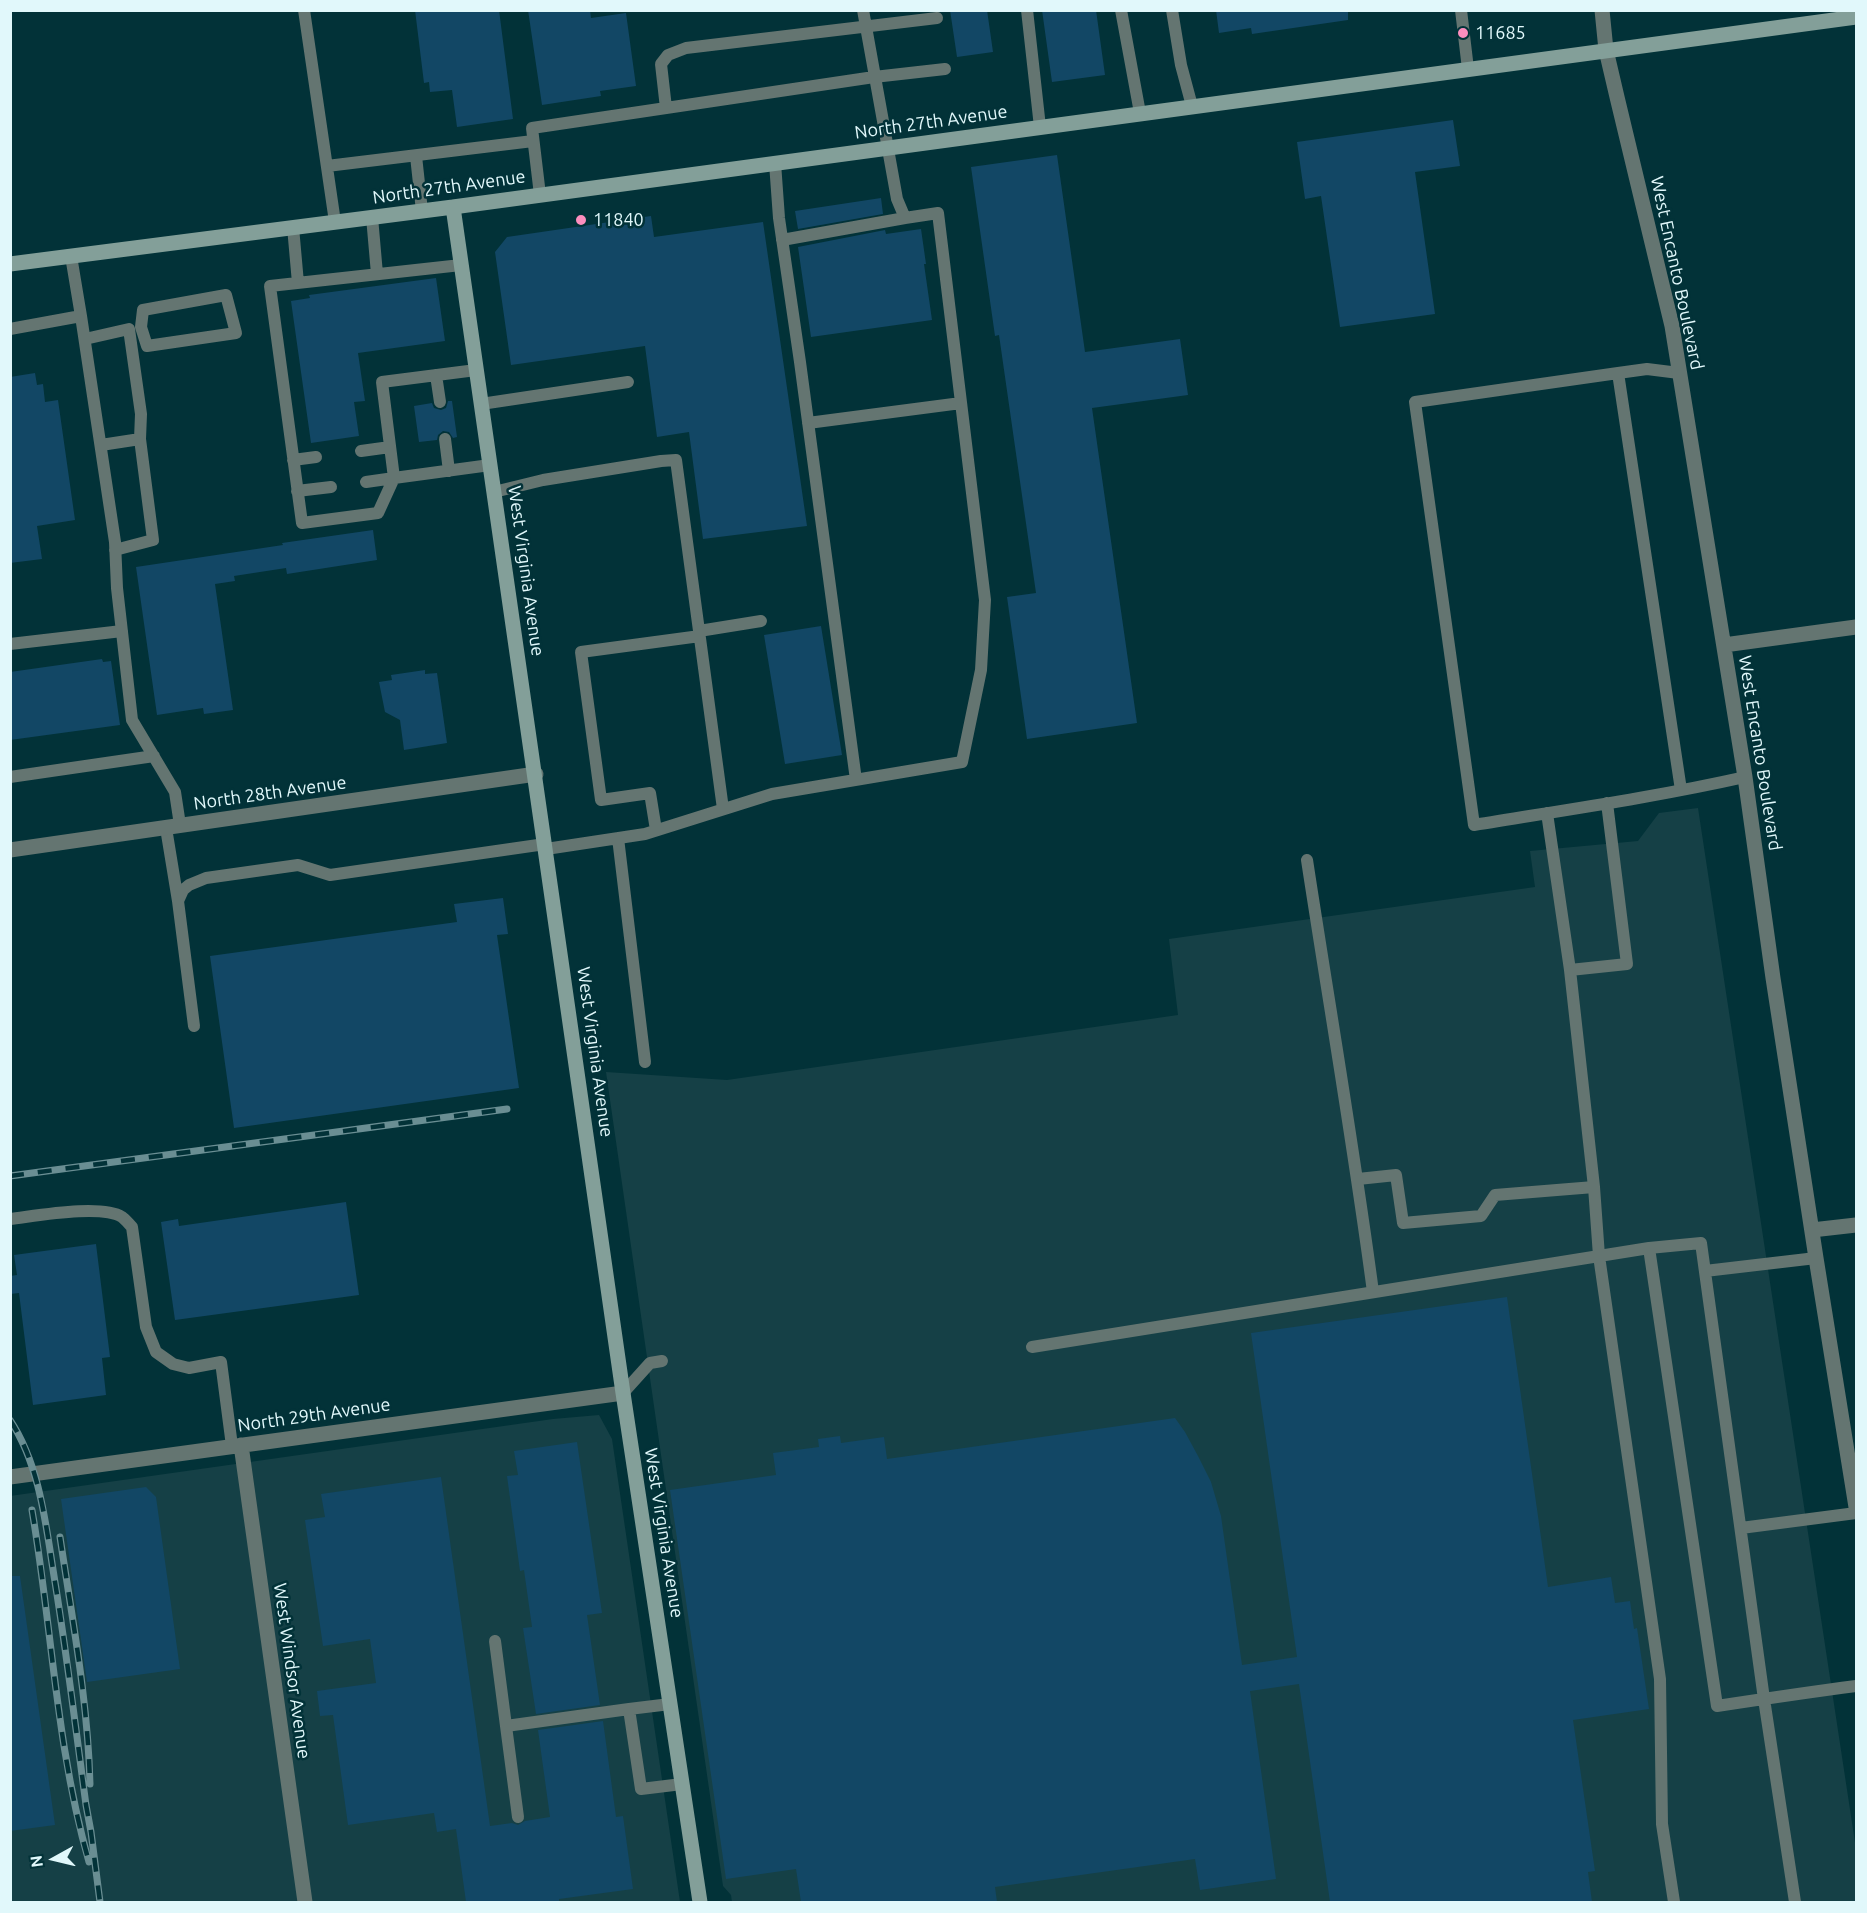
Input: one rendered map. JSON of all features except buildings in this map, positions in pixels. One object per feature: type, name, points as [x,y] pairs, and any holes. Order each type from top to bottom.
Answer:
[{"type":"main road","name":"North 27th Avenue","points":[[10,264],[372,218],[1857,17]]},
{"type":"main road","name":"West Virginia Avenue","points":[[453,207],[623,1394],[700,1902]]},
{"type":"street","name":"West Encanto Boulevard","points":[[1602,10],[1606,50],[1667,304],[1679,373],[1745,777],[1773,978],[1857,1507]]},
{"type":"street","points":[[1724,645],[1857,627]]},
{"type":"street","name":"North 28th Avenue","points":[[10,850],[536,774]]},
{"type":"street","points":[[1812,1230],[1857,1225]]},
{"type":"street","name":"North 29th Avenue","points":[[10,1477],[623,1394]]},
{"type":"street","name":"West Windsor Avenue","points":[[237,1446],[305,1902]]},
{"type":"lane","points":[[304,10],[335,222]]},
{"type":"lane","points":[[863,10],[886,148],[897,199],[905,218]]},
{"type":"lane","points":[[1027,10],[1040,127]]},
{"type":"lane","points":[[1121,10],[1140,113]]},
{"type":"lane","points":[[1172,10],[1181,65],[1192,106]]},
{"type":"lane","points":[[1461,10],[1468,69]]},
{"type":"lane","points":[[666,108],[660,64],[668,55],[686,48],[937,18]]},
{"type":"lane","points":[[540,195],[532,128],[874,77],[945,69]]},
{"type":"lane","points":[[327,166],[533,141]]},
{"type":"lane","points":[[416,156],[422,211]]},
{"type":"lane","points":[[775,163],[782,240],[856,780]]},
{"type":"lane","points":[[178,901],[183,890],[189,885],[206,878],[298,865],[330,875],[618,838],[656,830],[772,794],[962,762],[981,670],[985,600],[938,213],[782,240]]},
{"type":"lane","points":[[372,218],[377,274]]},
{"type":"lane","points":[[293,227],[298,283]]},
{"type":"lane","points":[[70,256],[101,446],[115,550],[132,720],[175,792],[173,827],[178,901],[194,1026]]},
{"type":"lane","points":[[461,265],[270,286],[302,523],[378,513],[394,478],[382,382],[476,370]]},
{"type":"lane","points":[[115,550],[153,540],[140,439],[141,414],[135,328],[143,310],[226,295],[237,333],[147,345],[135,328]]},
{"type":"lane","points":[[10,329],[81,316]]},
{"type":"lane","points":[[84,339],[135,328]]},
{"type":"lane","points":[[1679,373],[1647,369],[1415,402],[1474,825],[1745,777]]},
{"type":"lane","points":[[1618,373],[1681,790]]},
{"type":"lane","points":[[436,375],[440,402]]},
{"type":"lane","points":[[481,404],[628,382]]},
{"type":"lane","points":[[808,423],[961,404]]},
{"type":"lane","points":[[101,446],[140,439]]},
{"type":"lane","points":[[445,439],[449,471]]},
{"type":"lane","points":[[361,451],[390,447]]},
{"type":"lane","points":[[293,460],[315,457]]},
{"type":"lane","points":[[494,492],[543,480],[661,460],[676,460],[723,809]]},
{"type":"lane","points":[[366,482],[490,465]]},
{"type":"lane","points":[[297,491],[331,487]]},
{"type":"lane","points":[[656,830],[650,793],[602,800],[581,652],[761,621]]},
{"type":"lane","points":[[10,644],[122,631]]},
{"type":"lane","points":[[10,777],[154,756]]},
{"type":"lane","points":[[1570,970],[1627,964],[1607,803]]},
{"type":"lane","points":[[1547,813],[1570,970],[1594,1187],[1599,1256],[1660,1679],[1662,1824],[1674,1902]]},
{"type":"lane","points":[[618,838],[645,1062]]},
{"type":"lane","points":[[1307,860],[1358,1179],[1373,1292]]},
{"type":"lane","points":[[1358,1179],[1396,1175],[1402,1223],[1480,1216],[1495,1196],[1594,1187]]},
{"type":"lane","points":[[10,1219],[86,1211],[122,1216],[132,1227],[146,1327],[156,1352],[173,1364],[189,1368],[221,1362],[237,1446]]},
{"type":"lane","points":[[1032,1347],[1649,1248],[1701,1243],[1764,1699],[1795,1902]]},
{"type":"lane","points":[[1649,1248],[1717,1706],[1857,1686]]},
{"type":"lane","points":[[1705,1271],[1816,1258]]},
{"type":"lane","points":[[623,1394],[651,1363],[662,1361]]},
{"type":"lane","points":[[1741,1528],[1857,1513]]},
{"type":"lane","points":[[495,1641],[518,1817]]},
{"type":"lane","points":[[506,1726],[670,1704]]},
{"type":"lane","points":[[630,1709],[641,1789],[682,1784]]},
{"type":"shaded area","points":[[1698,808],[1856,1849],[1856,1902],[732,1902],[731,1895],[723,1886],[606,1072],[727,1080],[1178,1015],[1169,939],[1535,887],[1530,851],[1638,841],[1659,813]]},
{"type":"shaded area","points":[[599,1415],[612,1439],[680,1902],[11,1902],[10,1496],[553,1419]]},
{"type":"railway","points":[[10,1176],[507,1109]]},
{"type":"railway","points":[[10,1420],[29,1458],[45,1519],[64,1638],[100,1902]]},
{"type":"railway","points":[[32,1510],[69,1775],[89,1862]]},
{"type":"railway","points":[[60,1537],[83,1691],[90,1784]]},
{"type":"place","name":"11685","points":[[1463,33]]},
{"type":"place","name":"11840","points":[[581,220]]}]
